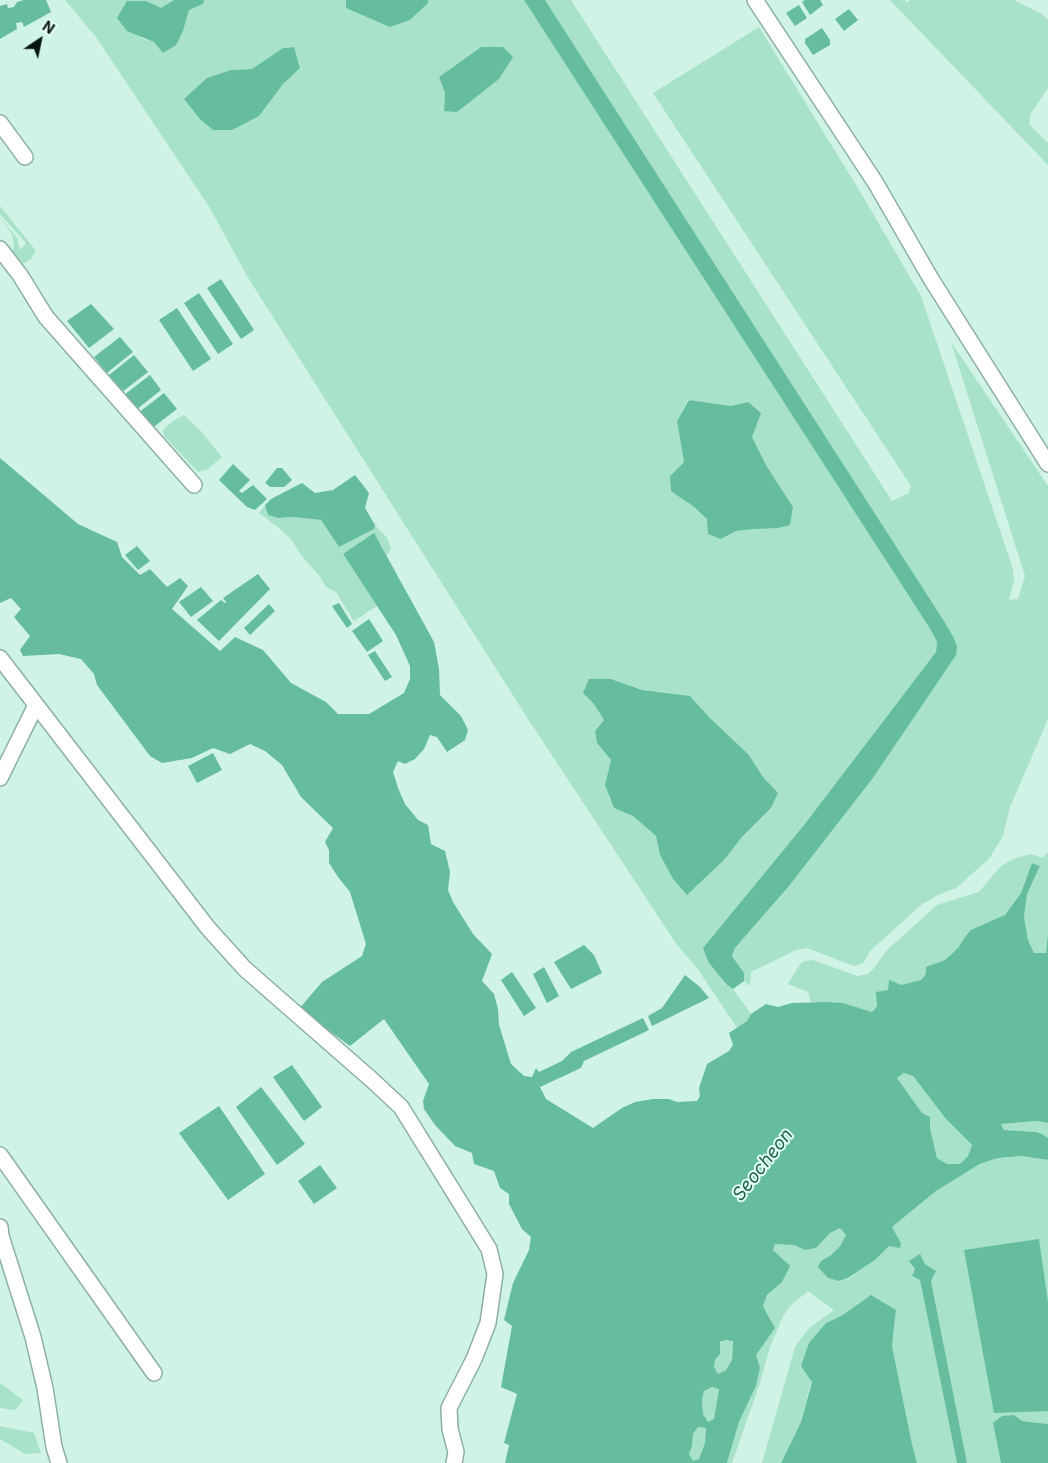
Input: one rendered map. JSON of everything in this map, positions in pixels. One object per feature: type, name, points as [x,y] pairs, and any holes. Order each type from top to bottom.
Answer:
[{"type":"street","points":[[755,0],[875,182],[931,279],[1048,464]]},
{"type":"street","points":[[0,123],[25,157]]},
{"type":"street","points":[[0,249],[20,275],[46,317],[194,485]]},
{"type":"street","points":[[0,658],[208,928],[239,963],[400,1107],[489,1249],[495,1274],[488,1323],[474,1359],[449,1408],[450,1429],[456,1452],[454,1463]]},
{"type":"street","points":[[0,778],[36,705]]},
{"type":"street","points":[[0,1155],[154,1373]]},
{"type":"street","points":[[0,1227],[1,1236],[33,1337],[45,1388],[54,1447],[59,1463]]},
{"type":"shaded area","points":[[65,0],[174,0],[161,8],[146,1],[141,38],[154,42],[183,31],[189,10],[202,4],[204,0],[346,0],[346,8],[428,3],[428,0],[524,0],[932,630],[937,642],[936,652],[804,825],[703,948],[726,985],[733,989],[751,1014],[747,1021],[737,1028],[697,968],[677,945],[528,719],[247,276],[210,208],[96,37]],"holes":[[[294,47],[300,67],[271,97],[231,70],[252,69],[283,48]],[[481,47],[499,79],[479,94],[444,110],[445,93],[439,77]],[[688,400],[731,406],[748,402],[752,437],[766,465],[793,507],[755,529],[736,531],[721,539],[707,519],[693,506],[670,476],[684,462],[677,421]],[[611,679],[642,690],[690,696],[749,755],[763,777],[777,793],[771,808],[742,837],[724,860],[687,895],[673,879],[660,855],[656,836],[633,816],[614,808],[605,785],[611,760],[597,743],[595,731],[604,720],[594,704],[583,693]]]},
{"type":"shaded area","points":[[545,0],[571,0],[892,501],[909,493],[911,486],[653,93],[759,27],[862,195],[921,296],[1013,569],[1014,580],[1009,600],[1018,599],[1025,576],[951,342],[1048,486],[1048,719],[1010,807],[1003,836],[989,859],[956,888],[938,895],[921,905],[871,950],[863,963],[854,966],[807,948],[796,950],[751,972],[750,986],[744,981],[744,973],[732,956],[735,948],[789,886],[873,778],[955,655],[957,647],[944,621]]},
{"type":"shaded area","points":[[890,0],[905,0],[907,3],[910,0],[1014,0],[1042,14],[1048,20],[1048,88],[1031,113],[1029,124],[1048,143],[1048,165]]},
{"type":"shaded area","points":[[0,206],[36,251],[31,259],[20,265],[12,255],[14,245],[12,234],[0,217],[18,239],[20,250],[26,243],[0,214]]},
{"type":"shaded area","points":[[184,415],[200,430],[222,457],[208,469],[198,472],[164,436],[163,430],[173,421]]},
{"type":"shaded area","points":[[265,505],[268,515],[278,518],[293,517],[321,520],[339,547],[374,529],[375,525],[387,538],[391,548],[387,556],[374,534],[343,554],[377,606],[354,621],[336,592],[326,587],[291,539],[259,513]]},
{"type":"shaded area","points":[[1048,852],[1048,932],[1046,953],[1034,953],[1028,940],[1024,917],[1027,894],[1040,866],[1032,863],[1021,893],[1005,915],[965,937],[958,948],[945,960],[937,963],[921,980],[901,985],[888,991],[872,1012],[843,1003],[811,1002],[808,992],[788,984],[800,964],[813,960],[857,976],[868,974],[886,951],[937,905],[979,892],[1001,866],[1013,859],[1031,854],[1043,858]]},
{"type":"shaded area","points":[[904,1073],[913,1076],[946,1119],[972,1145],[968,1156],[960,1164],[947,1164],[937,1158],[930,1128],[930,1117],[922,1113],[897,1078]]},
{"type":"shaded area","points":[[1037,1121],[1048,1123],[1048,1138],[1036,1132],[1004,1130],[1001,1124]]},
{"type":"shaded area","points":[[1021,1156],[1048,1160],[1048,1424],[1022,1421],[1014,1416],[993,1423],[1001,1463],[967,1463],[931,1281],[936,1271],[925,1264],[920,1255],[909,1261],[915,1269],[912,1276],[920,1280],[957,1463],[917,1463],[892,1346],[896,1311],[843,1315],[826,1323],[801,1422],[781,1463],[762,1463],[795,1347],[809,1328],[834,1310],[808,1291],[790,1306],[783,1316],[770,1347],[760,1383],[732,1463],[727,1463],[739,1422],[756,1386],[760,1368],[756,1355],[771,1319],[763,1306],[767,1295],[782,1282],[773,1250],[775,1244],[794,1245],[805,1250],[816,1248],[830,1233],[840,1228],[846,1235],[840,1246],[821,1261],[839,1281],[848,1279],[875,1260],[889,1246],[901,1243],[892,1227],[936,1191],[981,1164],[998,1158]]},
{"type":"shaded area","points":[[726,1340],[733,1341],[732,1360],[726,1370],[718,1374],[714,1368],[715,1360],[720,1354],[720,1343]]},
{"type":"shaded area","points":[[0,1383],[23,1400],[15,1410],[0,1408]]},
{"type":"shaded area","points":[[712,1387],[719,1389],[714,1419],[708,1422],[703,1414],[702,1400],[704,1390]]},
{"type":"shaded area","points":[[0,1426],[34,1433],[41,1453],[25,1454],[0,1439]]},
{"type":"shaded area","points":[[698,1427],[706,1428],[705,1443],[699,1459],[693,1462],[689,1454],[693,1434]]},
{"type":"water","points":[[24,0],[46,0],[51,12],[24,27],[22,22],[16,23],[17,29],[0,39],[0,6],[7,4],[8,8],[14,7],[17,2]]},
{"type":"water","points":[[174,0],[204,0],[203,4],[189,10],[183,31],[176,45],[163,53],[154,42],[127,31],[117,18],[127,1],[146,1],[161,8]]},
{"type":"water","points":[[346,0],[428,0],[428,3],[410,20],[390,27],[346,8]]},
{"type":"water","points":[[524,0],[545,0],[944,621],[957,647],[956,655],[873,778],[789,886],[735,948],[732,956],[744,973],[744,981],[733,989],[727,985],[709,963],[703,948],[804,825],[936,652],[937,642]]},
{"type":"water","points":[[805,0],[820,0],[823,5],[810,15],[802,2]]},
{"type":"water","points":[[799,5],[807,18],[795,26],[786,13]]},
{"type":"water","points":[[849,9],[858,20],[844,31],[835,19]]},
{"type":"water","points":[[822,28],[830,40],[830,45],[813,55],[805,43],[805,39]]},
{"type":"water","points":[[294,47],[300,68],[283,84],[259,116],[232,130],[213,130],[200,119],[184,99],[207,78],[231,70],[252,69],[283,48]]},
{"type":"water","points":[[481,47],[503,47],[513,57],[499,79],[457,112],[444,111],[445,93],[439,77]]},
{"type":"water","points":[[221,279],[254,330],[241,339],[207,288]]},
{"type":"water","points":[[199,293],[233,344],[218,354],[184,303]]},
{"type":"water","points":[[91,304],[114,329],[89,348],[67,321]]},
{"type":"water","points":[[177,308],[211,359],[193,371],[159,320]]},
{"type":"water","points":[[120,337],[133,352],[107,373],[94,357]]},
{"type":"water","points":[[134,355],[148,372],[122,392],[109,375]]},
{"type":"water","points":[[150,375],[161,390],[136,410],[124,395]]},
{"type":"water","points":[[164,393],[177,409],[151,429],[138,413]]},
{"type":"water","points":[[689,400],[731,406],[748,402],[761,413],[752,437],[766,465],[793,507],[790,525],[778,528],[736,531],[721,539],[708,534],[707,519],[693,506],[671,491],[670,476],[684,462],[677,421]]},
{"type":"water","name":"Seocheon","points":[[0,458],[78,524],[117,542],[122,557],[140,575],[150,569],[167,587],[180,578],[188,586],[172,609],[220,651],[235,637],[263,650],[291,683],[326,702],[338,714],[369,714],[404,693],[410,679],[410,666],[396,635],[343,554],[374,533],[434,642],[439,669],[440,695],[461,716],[468,730],[465,740],[447,752],[437,737],[430,735],[424,749],[415,759],[405,764],[398,761],[393,772],[405,804],[418,820],[428,825],[431,844],[445,851],[450,872],[448,890],[453,902],[473,934],[492,954],[482,981],[494,994],[498,1009],[499,1025],[511,1064],[524,1076],[532,1077],[536,1068],[539,1072],[562,1061],[571,1052],[643,1018],[649,1030],[584,1061],[581,1068],[540,1087],[546,1099],[593,1128],[622,1108],[635,1102],[653,1099],[669,1099],[677,1102],[697,1101],[700,1096],[699,1088],[707,1064],[729,1051],[733,1045],[729,1033],[747,1021],[751,1014],[766,1004],[778,1007],[792,1003],[843,1003],[872,1012],[877,1006],[876,992],[888,990],[889,980],[901,985],[921,980],[926,974],[926,967],[945,960],[958,948],[971,930],[1005,915],[1021,893],[1032,863],[1040,866],[1027,894],[1024,917],[1028,940],[1034,953],[1046,953],[1048,932],[1048,1123],[1037,1121],[1001,1124],[1004,1130],[1036,1132],[1048,1138],[1048,1160],[1021,1156],[998,1158],[980,1164],[936,1191],[892,1227],[901,1243],[900,1248],[889,1246],[875,1260],[848,1278],[839,1281],[828,1278],[818,1267],[821,1261],[840,1246],[846,1235],[840,1228],[830,1233],[816,1248],[805,1250],[794,1245],[775,1244],[773,1250],[790,1266],[782,1282],[767,1295],[763,1306],[775,1328],[756,1355],[760,1368],[756,1386],[739,1422],[727,1463],[505,1463],[509,1445],[504,1443],[517,1394],[501,1387],[512,1326],[504,1320],[513,1283],[529,1250],[531,1237],[522,1229],[509,1204],[509,1194],[500,1188],[494,1171],[474,1164],[472,1153],[455,1146],[435,1125],[424,1109],[423,1101],[429,1084],[384,1019],[350,1046],[299,1009],[322,982],[362,956],[366,944],[350,892],[329,863],[329,850],[325,842],[333,828],[301,797],[282,765],[265,751],[250,744],[230,754],[213,748],[192,758],[162,763],[150,756],[97,685],[94,674],[81,659],[59,654],[23,656],[20,650],[30,636],[14,617],[21,609],[11,598],[0,603]],"holes":[[[904,1073],[913,1076],[946,1119],[972,1145],[968,1156],[960,1164],[947,1164],[937,1158],[930,1128],[930,1117],[922,1113],[897,1078]],[[726,1340],[733,1341],[732,1360],[726,1370],[718,1374],[714,1367],[715,1360],[720,1354],[720,1342]],[[712,1387],[719,1389],[714,1419],[708,1422],[703,1414],[702,1400],[704,1391]],[[698,1427],[706,1428],[705,1443],[699,1459],[693,1461],[689,1454],[693,1434]]]},
{"type":"water","points":[[233,464],[250,480],[239,491],[242,493],[253,485],[267,499],[255,510],[247,507],[219,480]]},
{"type":"water","points":[[277,468],[282,468],[292,480],[284,487],[270,487],[265,483]]},
{"type":"water","points":[[355,475],[369,493],[365,508],[375,525],[374,529],[339,547],[321,520],[293,517],[278,518],[268,515],[265,505],[271,499],[302,483],[315,493],[333,490]]},
{"type":"water","points":[[137,546],[150,561],[138,570],[125,555]]},
{"type":"water","points":[[258,574],[270,589],[219,641],[197,620],[221,600],[225,603],[223,598]]},
{"type":"water","points":[[201,587],[213,601],[191,617],[179,602]]},
{"type":"water","points":[[339,603],[352,624],[347,628],[332,606]]},
{"type":"water","points":[[269,604],[275,611],[250,635],[244,628]]},
{"type":"water","points":[[369,619],[383,641],[367,652],[352,631]]},
{"type":"water","points":[[375,651],[392,677],[385,681],[368,655]]},
{"type":"water","points":[[589,679],[611,679],[642,690],[690,696],[749,755],[763,777],[778,793],[771,808],[742,837],[724,860],[687,895],[673,879],[660,855],[656,836],[633,816],[614,808],[605,785],[611,760],[597,743],[595,731],[604,720],[594,704],[583,693]]},
{"type":"water","points":[[213,753],[222,770],[197,783],[188,766]]},
{"type":"water","points":[[584,945],[594,955],[602,973],[571,989],[554,962]]},
{"type":"water","points":[[544,967],[559,996],[547,1003],[533,974]]},
{"type":"water","points":[[512,972],[536,1008],[524,1016],[501,980]]},
{"type":"water","points":[[685,975],[700,987],[709,998],[652,1026],[648,1016],[662,1008]]},
{"type":"water","points":[[292,1065],[322,1107],[304,1121],[273,1077]]},
{"type":"water","points":[[261,1087],[305,1144],[277,1165],[236,1107]]},
{"type":"water","points":[[219,1106],[265,1174],[228,1200],[179,1133]]},
{"type":"water","points":[[320,1165],[337,1188],[314,1204],[298,1181]]},
{"type":"water","points":[[1039,1239],[1048,1302],[1048,1411],[994,1413],[964,1250]]},
{"type":"water","points":[[920,1254],[925,1264],[936,1271],[931,1281],[967,1463],[957,1463],[920,1280],[912,1276],[915,1269],[909,1261]]},
{"type":"water","points":[[871,1295],[896,1310],[892,1346],[917,1463],[781,1463],[801,1422],[812,1382],[801,1366],[809,1343],[826,1323],[843,1315]]},
{"type":"water","points":[[1014,1415],[1022,1421],[1048,1424],[1048,1463],[1001,1463],[993,1423],[1002,1416]]}]
